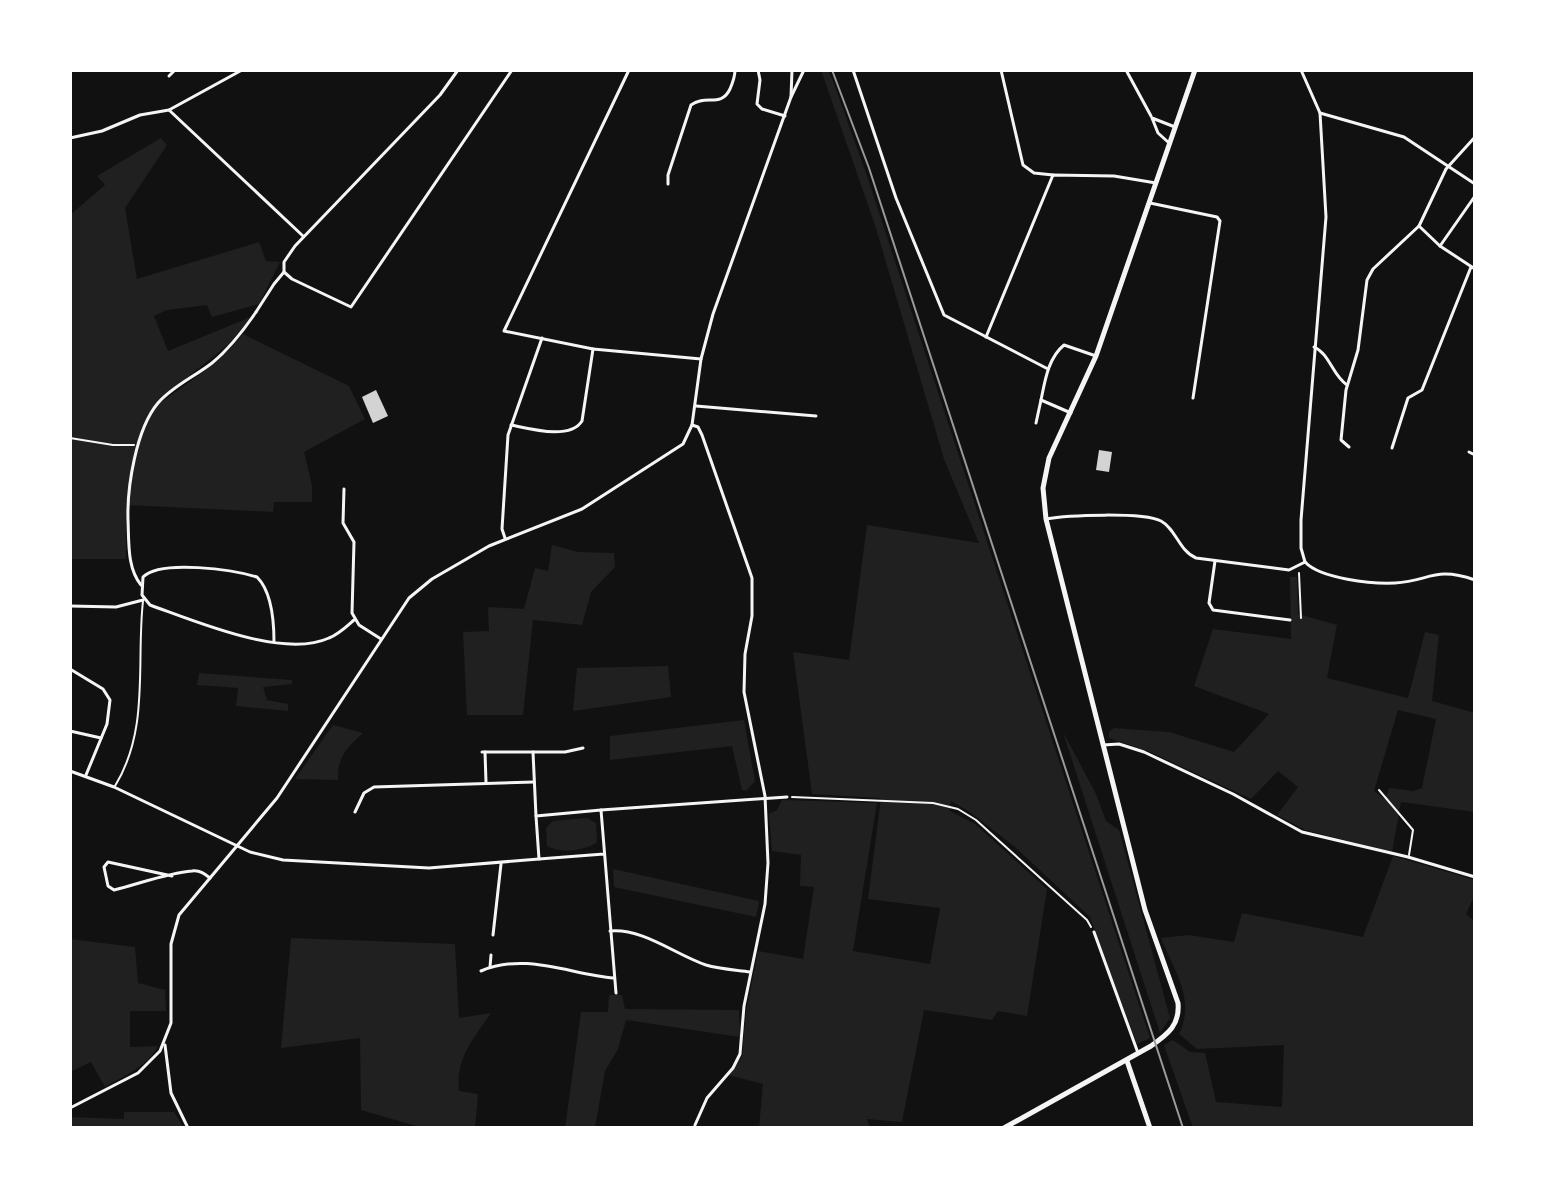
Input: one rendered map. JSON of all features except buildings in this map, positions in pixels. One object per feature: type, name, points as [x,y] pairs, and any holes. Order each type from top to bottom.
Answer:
[{"type":"main road","points":[[1004,1128],[1127,1061],[1163,1038],[1177,1020],[1178,1003],[1149,924],[1046,519],[1043,495],[1047,467],[1096,356],[1195,70]]},
{"type":"main road","points":[[1127,1061],[1150,1128]]},
{"type":"street","points":[[169,76],[175,70]]},
{"type":"street","points":[[354,620],[320,641],[274,642],[234,634],[150,605],[143,600],[141,585],[129,556],[127,498],[148,417],[157,405],[169,392],[212,363],[235,341],[284,272],[284,262],[303,237],[440,95],[458,70]]},
{"type":"street","points":[[284,272],[292,279],[351,307],[512,70]]},
{"type":"street","points":[[629,70],[504,331],[593,349],[701,359]]},
{"type":"street","points":[[668,184],[668,175],[691,105],[700,100],[724,99],[735,77],[735,70]]},
{"type":"street","points":[[758,70],[757,104],[762,109],[785,116]]},
{"type":"street","points":[[70,1108],[138,1073],[164,1043],[171,1023],[170,952],[179,915],[277,798],[404,605],[424,585],[505,538],[582,509],[676,451],[688,436],[701,359],[713,314],[791,97],[804,70],[793,70],[791,97]]},
{"type":"street","points":[[853,70],[896,198],[944,315],[1048,369]]},
{"type":"street","points":[[1001,70],[1023,165],[1034,173],[1114,176],[1156,183]]},
{"type":"street","points":[[1126,70],[1162,138],[1170,143]]},
{"type":"street","points":[[1301,70],[1320,113],[1326,217],[1301,552],[1305,562],[1320,573],[1362,580],[1400,583],[1441,573],[1454,573],[1475,580]]},
{"type":"street","points":[[70,138],[102,131],[140,115],[169,110],[239,71]]},
{"type":"street","points":[[169,110],[303,237]]},
{"type":"street","points":[[1320,113],[1399,134],[1475,184]]},
{"type":"street","points":[[1152,118],[1175,127]]},
{"type":"street","points":[[1349,447],[1341,440],[1347,385],[1358,350],[1365,290],[1370,274],[1419,226],[1448,166],[1475,137]]},
{"type":"street","points":[[986,337],[1053,175]]},
{"type":"street","points":[[1440,246],[1475,196]]},
{"type":"street","points":[[1149,203],[1217,217],[1220,221],[1193,398]]},
{"type":"street","points":[[1392,448],[1408,398],[1422,390],[1473,268],[1440,246],[1419,226]]},
{"type":"street","points":[[505,538],[503,513],[508,435],[542,338]]},
{"type":"street","points":[[1036,423],[1048,369],[1058,351],[1064,345],[1096,356]]},
{"type":"street","points":[[1314,347],[1323,353],[1339,379],[1347,385]]},
{"type":"street","points":[[511,425],[568,431],[578,427],[582,421],[593,349]]},
{"type":"street","points":[[1041,400],[1071,413]]},
{"type":"street","points":[[695,406],[816,416]]},
{"type":"street","points":[[692,425],[698,427],[702,435],[750,570],[752,616],[745,654],[744,692],[765,796],[768,863],[765,904],[744,1006],[740,1054],[733,1068],[707,1098],[695,1125]]},
{"type":"street","points":[[1469,452],[1475,455]]},
{"type":"street","points":[[344,489],[343,523],[354,542],[352,613],[354,620],[381,639]]},
{"type":"street","points":[[1046,519],[1111,514],[1157,520],[1167,526],[1190,555],[1289,570],[1305,562]]},
{"type":"street","points":[[1215,561],[1209,603],[1213,610],[1290,620]]},
{"type":"street","points":[[141,585],[146,573],[156,569],[221,570],[257,577],[265,590],[273,619],[274,642]]},
{"type":"street","points":[[70,606],[116,607],[143,600]]},
{"type":"street","points":[[70,669],[103,689],[111,704],[86,775]]},
{"type":"street","points":[[70,731],[101,738]]},
{"type":"street","points":[[1103,745],[1119,744],[1144,752],[1233,794],[1302,832],[1408,857],[1475,877]]},
{"type":"street","points":[[486,782],[484,752],[565,752],[583,748]]},
{"type":"street","points":[[533,752],[539,859]]},
{"type":"street","points":[[70,771],[114,787],[258,854],[297,861],[429,868],[604,854]]},
{"type":"street","points":[[355,812],[362,795],[371,787],[534,782]]},
{"type":"street","points":[[536,816],[765,796],[787,797]]},
{"type":"street","points":[[601,810],[616,993]]},
{"type":"street","points":[[172,876],[108,862],[104,867],[108,886],[114,890],[195,871],[210,878]]},
{"type":"street","points":[[493,935],[501,863]]},
{"type":"street","points":[[610,931],[623,931],[655,942],[707,966],[750,972]]},
{"type":"street","points":[[1094,932],[1138,1054]]},
{"type":"street","points":[[490,967],[491,955]]},
{"type":"street","points":[[481,971],[516,963],[535,963],[614,978]]},
{"type":"street","points":[[164,1043],[171,1093],[188,1128]]},
{"type":"lane","points":[[114,787],[123,772],[134,739],[139,707],[143,600]]},
{"type":"lane","points":[[1379,790],[1413,830],[1408,857]]},
{"type":"path","points":[[70,438],[113,445],[139,445]]},
{"type":"path","points":[[1296,568],[1301,580],[1298,602],[1301,618]]},
{"type":"path","points":[[787,797],[933,803],[958,809],[976,820],[1087,920],[1094,932]]},
{"type":"shaded area","points":[[821,70],[828,70],[833,81],[867,176],[1150,1038],[1137,1044],[1090,917],[1015,847],[951,801],[950,811],[975,824],[1047,889],[1027,1016],[998,1011],[992,1020],[924,1010],[902,1122],[867,1119],[870,1128],[759,1128],[763,1084],[728,1075],[742,1057],[746,1011],[758,951],[803,959],[814,887],[800,886],[801,855],[772,851],[769,814],[777,810],[782,800],[877,803],[853,951],[930,964],[940,908],[868,899],[881,798],[812,794],[793,652],[849,660],[867,525],[979,543],[944,459],[875,225]]},
{"type":"shaded area","points":[[161,138],[167,145],[125,208],[137,279],[259,242],[266,261],[280,262],[259,304],[212,317],[207,305],[167,310],[154,316],[168,351],[251,317],[229,344],[157,401],[163,401],[206,370],[243,334],[349,386],[365,419],[304,452],[312,486],[312,502],[274,502],[273,512],[127,505],[126,559],[70,559],[70,215],[105,185],[97,176]]},
{"type":"shaded area","points":[[552,545],[578,552],[614,553],[615,567],[591,592],[582,625],[533,620],[523,715],[467,715],[463,632],[489,631],[488,607],[524,609],[535,568],[548,571]]},
{"type":"shaded area","points":[[1290,577],[1297,577],[1298,614],[1337,625],[1327,678],[1408,698],[1425,632],[1439,635],[1432,701],[1475,713],[1475,812],[1401,802],[1392,852],[1305,830],[1277,815],[1298,787],[1278,771],[1251,799],[1148,751],[1109,738],[1109,732],[1114,728],[1169,732],[1234,752],[1269,714],[1194,686],[1213,629],[1291,639]],"holes":[[[1398,710],[1436,719],[1422,788],[1413,791],[1389,788],[1385,799],[1374,791]]]},
{"type":"shaded area","points":[[668,666],[671,697],[573,711],[577,668]]},
{"type":"shaded area","points":[[199,673],[292,680],[292,684],[263,687],[267,700],[288,704],[288,711],[236,706],[238,688],[197,685]]},
{"type":"shaded area","points":[[744,720],[755,781],[746,791],[742,790],[732,746],[610,760],[610,736]]},
{"type":"shaded area","points":[[333,725],[363,733],[344,754],[338,780],[295,779]]},
{"type":"shaded area","points":[[1063,732],[1096,794],[1106,821],[1119,830],[1170,1018],[1160,1033]]},
{"type":"shaded area","points":[[587,818],[596,823],[597,842],[573,850],[547,846],[546,828],[553,821]]},
{"type":"shaded area","points":[[1393,856],[1475,880],[1475,894],[1466,914],[1475,922],[1475,1128],[1193,1128],[1164,1045],[1173,1040],[1190,1052],[1205,1053],[1216,1102],[1282,1107],[1284,1045],[1197,1049],[1179,1034],[1184,1021],[1184,997],[1161,938],[1189,935],[1234,942],[1242,913],[1363,937]]},
{"type":"shaded area","points":[[613,869],[759,901],[756,917],[614,887]]},
{"type":"shaded area","points":[[291,938],[455,944],[459,1018],[491,1013],[467,1049],[460,1069],[459,1091],[478,1094],[475,1128],[423,1128],[361,1110],[360,1038],[281,1048]]},
{"type":"shaded area","points":[[70,939],[135,947],[138,983],[165,990],[166,1011],[130,1011],[130,1047],[158,1046],[142,1065],[105,1087],[91,1062],[70,1072]]},
{"type":"shaded area","points":[[609,995],[622,995],[625,1009],[739,1010],[740,1037],[626,1020],[618,1049],[605,1071],[595,1128],[565,1128],[581,1012],[608,1012]]},
{"type":"shaded area","points":[[124,1112],[174,1112],[184,1128],[70,1128],[70,1117],[124,1119]]},
{"type":"railway","points":[[832,70],[869,168],[1183,1128]]}]
